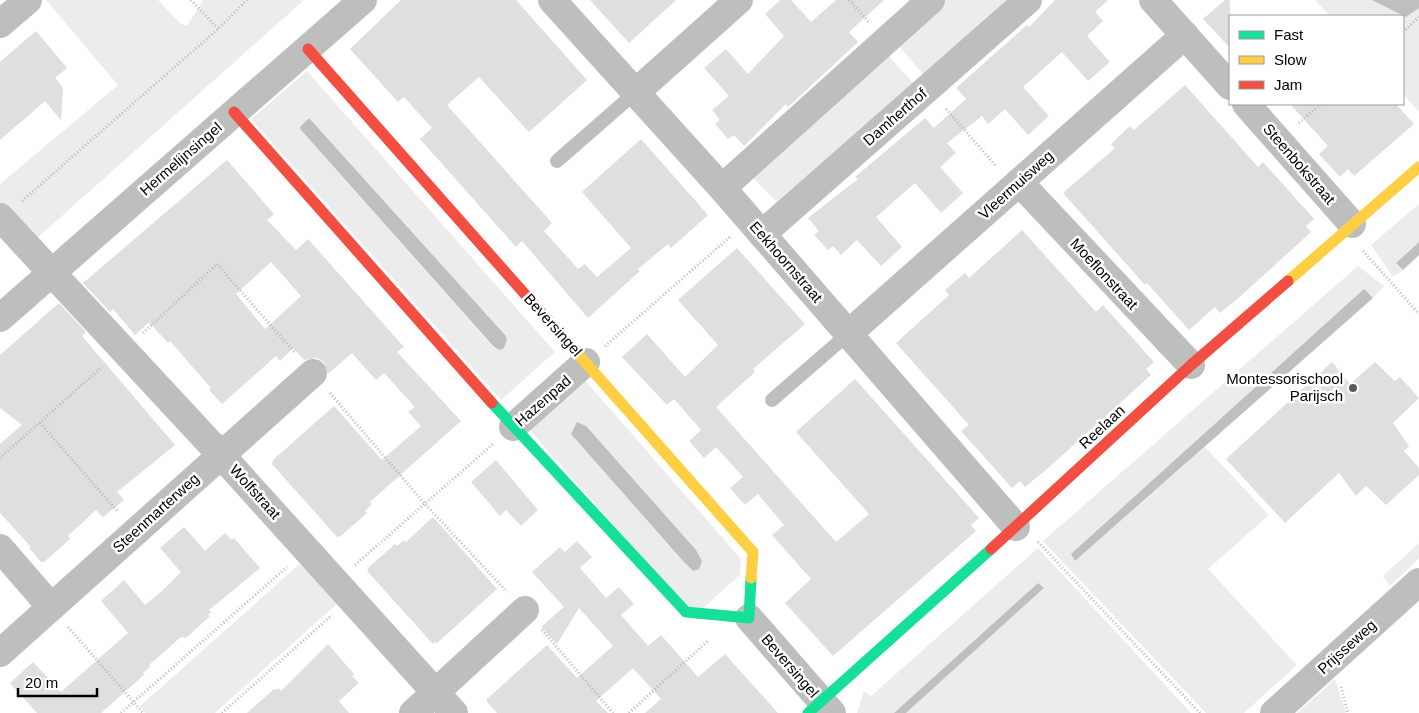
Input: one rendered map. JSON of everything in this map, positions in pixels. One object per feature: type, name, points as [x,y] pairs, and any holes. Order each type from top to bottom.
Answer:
[{"type":"street","points":[[0,24],[28,0]]},
{"type":"street","name":"Hermelijnsingel","points":[[0,318],[363,0]]},
{"type":"street","name":"Eekhoornstraat","points":[[552,0],[722,188],[848,334],[1018,525]]},
{"type":"street","points":[[636,92],[740,0]]},
{"type":"street","points":[[722,188],[931,0]]},
{"type":"street","name":"Damherthof","points":[[756,227],[1028,0]]},
{"type":"street","points":[[1153,0],[1229,85]]},
{"type":"street","name":"Vleermuisweg","points":[[848,334],[1184,36]]},
{"type":"street","name":"Beversingel","points":[[308,49],[753,552],[749,618],[820,709]]},
{"type":"street","name":"Steenbokstraat","points":[[1247,105],[1348,228]]},
{"type":"street","points":[[234,112],[513,427],[686,612],[749,618]]},
{"type":"street","name":"Reelaan","points":[[820,709],[1191,365],[1419,167]]},
{"type":"street","name":"Moeflonstraat","points":[[1019,182],[1191,365]]},
{"type":"street","name":"Wolfstraat","points":[[1,218],[221,455],[454,713]]},
{"type":"street","name":"Hazenpad","points":[[513,427],[586,362]]},
{"type":"street","name":"Steenmarterweg","points":[[0,654],[313,373]]},
{"type":"street","points":[[0,548],[51,607]]},
{"type":"street","name":"Prijsseweg","points":[[1280,711],[1419,582]]},
{"type":"street","points":[[413,713],[525,610]]},
{"type":"lane","points":[[557,161],[636,92]]},
{"type":"lane","points":[[772,400],[848,334]]},
{"type":"path","points":[[190,0],[218,29]]},
{"type":"path","points":[[1,218],[218,29],[247,0]]},
{"type":"path","points":[[1404,31],[1419,17]]},
{"type":"path","points":[[586,362],[756,227]]},
{"type":"path","points":[[1348,228],[1419,314]]},
{"type":"path","points":[[0,458],[217,264],[424,503],[525,610],[613,713]]},
{"type":"path","points":[[40,423],[136,532]]},
{"type":"path","name":"Hazenpad","points":[[222,713],[344,590],[424,503],[513,427]]},
{"type":"path","points":[[1018,525],[1200,713]]},
{"type":"path","points":[[121,713],[306,550]]},
{"type":"path","points":[[51,607],[143,713]]},
{"type":"path","points":[[629,713],[708,641],[712,614]]},
{"type":"shaded area","points":[[46,0],[158,0],[181,24],[187,26],[203,0],[304,0],[35,240],[0,202],[0,184],[118,85]]},
{"type":"shaded area","points":[[943,0],[1013,0],[926,78],[896,42]]},
{"type":"shaded area","points":[[1315,0],[1419,0],[1419,112],[1404,95],[1404,15],[1329,15]]},
{"type":"shaded area","points":[[1372,0],[1419,0],[1419,8],[1406,17]]},
{"type":"shaded area","points":[[886,53],[915,85],[777,202],[751,176]]},
{"type":"shaded area","points":[[307,71],[555,352],[501,400],[251,119]],"holes":[[[309,118],[505,335],[495,349],[301,130],[300,127]]]},
{"type":"shaded area","points":[[309,118],[505,335],[507,339],[504,348],[500,350],[494,347],[301,130],[300,127]]},
{"type":"shaded area","points":[[1419,204],[1419,242],[1396,263],[1403,270],[1393,277],[1371,245]]},
{"type":"shaded area","points":[[1419,242],[1419,255],[1403,270],[1396,263]]},
{"type":"shaded area","points":[[1358,266],[1384,286],[1373,298],[1364,290],[1200,439],[1198,437],[1199,440],[1075,561],[1205,447],[1269,515],[1208,569],[1297,665],[1244,713],[1206,713],[1043,541]]},
{"type":"shaded area","points":[[1364,289],[1373,298],[1075,561],[1071,554]]},
{"type":"shaded area","points":[[583,378],[741,559],[740,575],[703,608],[686,607],[528,428]]},
{"type":"shaded area","points":[[577,422],[586,426],[696,550],[702,561],[699,569],[693,571],[684,562],[571,434]]},
{"type":"shaded area","points":[[1419,543],[1419,558],[1390,586],[1383,576]]},
{"type":"shaded area","points":[[1038,548],[1191,713],[906,713],[1044,588],[1038,583],[894,713],[857,713],[864,691],[871,696]]},
{"type":"shaded area","points":[[302,562],[338,603],[215,713],[145,713],[140,706]]},
{"type":"shaded area","points":[[1038,583],[1044,588],[906,713],[894,713]]},
{"type":"shaded area","points":[[1335,679],[1346,713],[1297,713]]},
{"type":"building","points":[[401,0],[516,0],[587,80],[529,132],[479,77],[447,105],[552,223],[544,231],[578,269],[585,264],[597,277],[631,248],[582,192],[641,139],[708,215],[671,248],[668,244],[638,269],[640,271],[588,318],[522,241],[516,247],[420,139],[432,128],[404,97],[398,102],[350,49]]},
{"type":"building","points":[[590,0],[676,0],[629,43]]},
{"type":"building","points":[[780,0],[791,0],[811,22],[836,0],[884,0],[849,32],[858,42],[788,107],[786,104],[744,146],[734,135],[728,139],[715,124],[720,120],[712,110],[729,96],[704,68],[726,49],[748,74],[784,36],[765,14]]},
{"type":"building","points":[[1055,0],[1108,0],[1095,12],[1103,21],[1087,36],[1110,62],[1088,81],[1062,52],[1023,87],[1049,116],[1028,135],[1005,109],[988,124],[982,116],[947,143],[956,153],[940,167],[963,193],[941,213],[915,183],[876,217],[902,247],[881,266],[857,240],[841,255],[833,246],[828,250],[814,235],[819,231],[808,218],[858,179],[855,177],[925,118],[934,128],[966,99],[956,88],[1027,25],[1029,27]]},
{"type":"building","points":[[1225,0],[1230,0],[1229,47],[1203,19]]},
{"type":"building","points":[[36,31],[67,68],[55,78],[63,88],[61,120],[45,101],[0,140],[0,62]]},
{"type":"building","points":[[1185,85],[1258,167],[1263,162],[1314,219],[1306,226],[1311,232],[1243,294],[1220,313],[1215,307],[1189,330],[1147,283],[1145,285],[1063,193],[1115,148],[1111,144],[1130,126],[1134,130]]},
{"type":"building","points":[[1291,105],[1397,105],[1414,124],[1354,176],[1348,169],[1340,177],[1319,154],[1328,146]]},
{"type":"building","points":[[227,160],[274,214],[267,220],[296,250],[308,239],[404,347],[397,352],[461,421],[370,502],[372,504],[365,511],[367,513],[341,536],[337,537],[272,464],[273,460],[334,406],[382,460],[421,426],[408,412],[415,407],[384,373],[376,380],[352,353],[328,374],[324,362],[317,358],[304,360],[293,348],[280,361],[276,356],[222,404],[209,390],[211,388],[170,341],[168,343],[149,322],[135,335],[113,309],[110,312],[83,283]],"holes":[[[271,262],[301,296],[265,329],[236,294]]]},
{"type":"building","points":[[1022,230],[1096,312],[1103,305],[1154,362],[1146,369],[1151,375],[1047,469],[1025,487],[1020,481],[1012,488],[961,431],[969,425],[896,343],[949,295],[945,290],[965,273],[969,278]]},
{"type":"building","points":[[737,248],[805,324],[753,369],[755,372],[716,407],[836,542],[869,514],[796,432],[855,379],[979,518],[971,525],[976,531],[833,656],[785,603],[811,579],[772,535],[784,525],[758,494],[745,505],[730,488],[743,477],[716,447],[704,458],[689,441],[701,430],[674,399],[667,405],[622,357],[647,334],[685,377],[718,345],[678,300]]},
{"type":"building","points":[[59,303],[86,332],[82,336],[175,445],[117,492],[124,500],[103,517],[96,510],[68,536],[70,539],[44,562],[41,562],[29,548],[31,547],[0,513],[0,444],[22,425],[0,408],[0,355]]},
{"type":"building","points":[[1332,362],[1350,384],[1375,362],[1395,381],[1400,377],[1419,398],[1393,423],[1409,446],[1404,451],[1419,468],[1419,475],[1386,505],[1366,486],[1356,496],[1339,473],[1285,523],[1226,459]]},
{"type":"building","points":[[496,460],[538,510],[521,526],[506,510],[500,516],[471,482]]},
{"type":"building","points":[[433,517],[497,589],[437,643],[433,644],[367,571],[395,544],[397,546],[404,540],[406,542]]},
{"type":"building","points":[[184,527],[205,551],[225,533],[232,540],[234,538],[260,568],[209,610],[211,612],[208,615],[210,616],[186,638],[181,637],[149,665],[150,667],[143,673],[145,674],[101,713],[37,713],[10,683],[33,662],[61,692],[128,633],[101,601],[124,580],[145,605],[164,589],[181,572],[160,548]]},
{"type":"building","points":[[577,541],[592,557],[580,568],[606,598],[619,587],[634,604],[621,615],[648,646],[661,635],[698,677],[725,654],[778,713],[645,713],[661,699],[633,668],[596,701],[608,713],[497,713],[487,702],[487,699],[547,645],[577,678],[613,646],[579,608],[557,644],[541,627],[564,607],[532,572],[560,547],[565,552]]},
{"type":"building","points":[[328,644],[354,674],[352,676],[359,683],[339,701],[349,713],[247,713],[274,689],[279,688],[281,691]]},
{"type":"traffic: fast","points":[[492,403],[686,612],[749,618],[751,578]]},
{"type":"traffic: fast","points":[[808,713],[991,549]]},
{"type":"traffic: slow","points":[[1288,281],[1419,167]]},
{"type":"traffic: slow","points":[[554,327],[753,552],[751,578]]},
{"type":"traffic: jam","points":[[308,49],[554,327]]},
{"type":"traffic: jam","points":[[234,112],[492,403]]},
{"type":"traffic: jam","points":[[991,549],[1191,365],[1288,281]]},
{"type":"place","name":"Montessorischool Parijsch","points":[[1353,388]]}]
